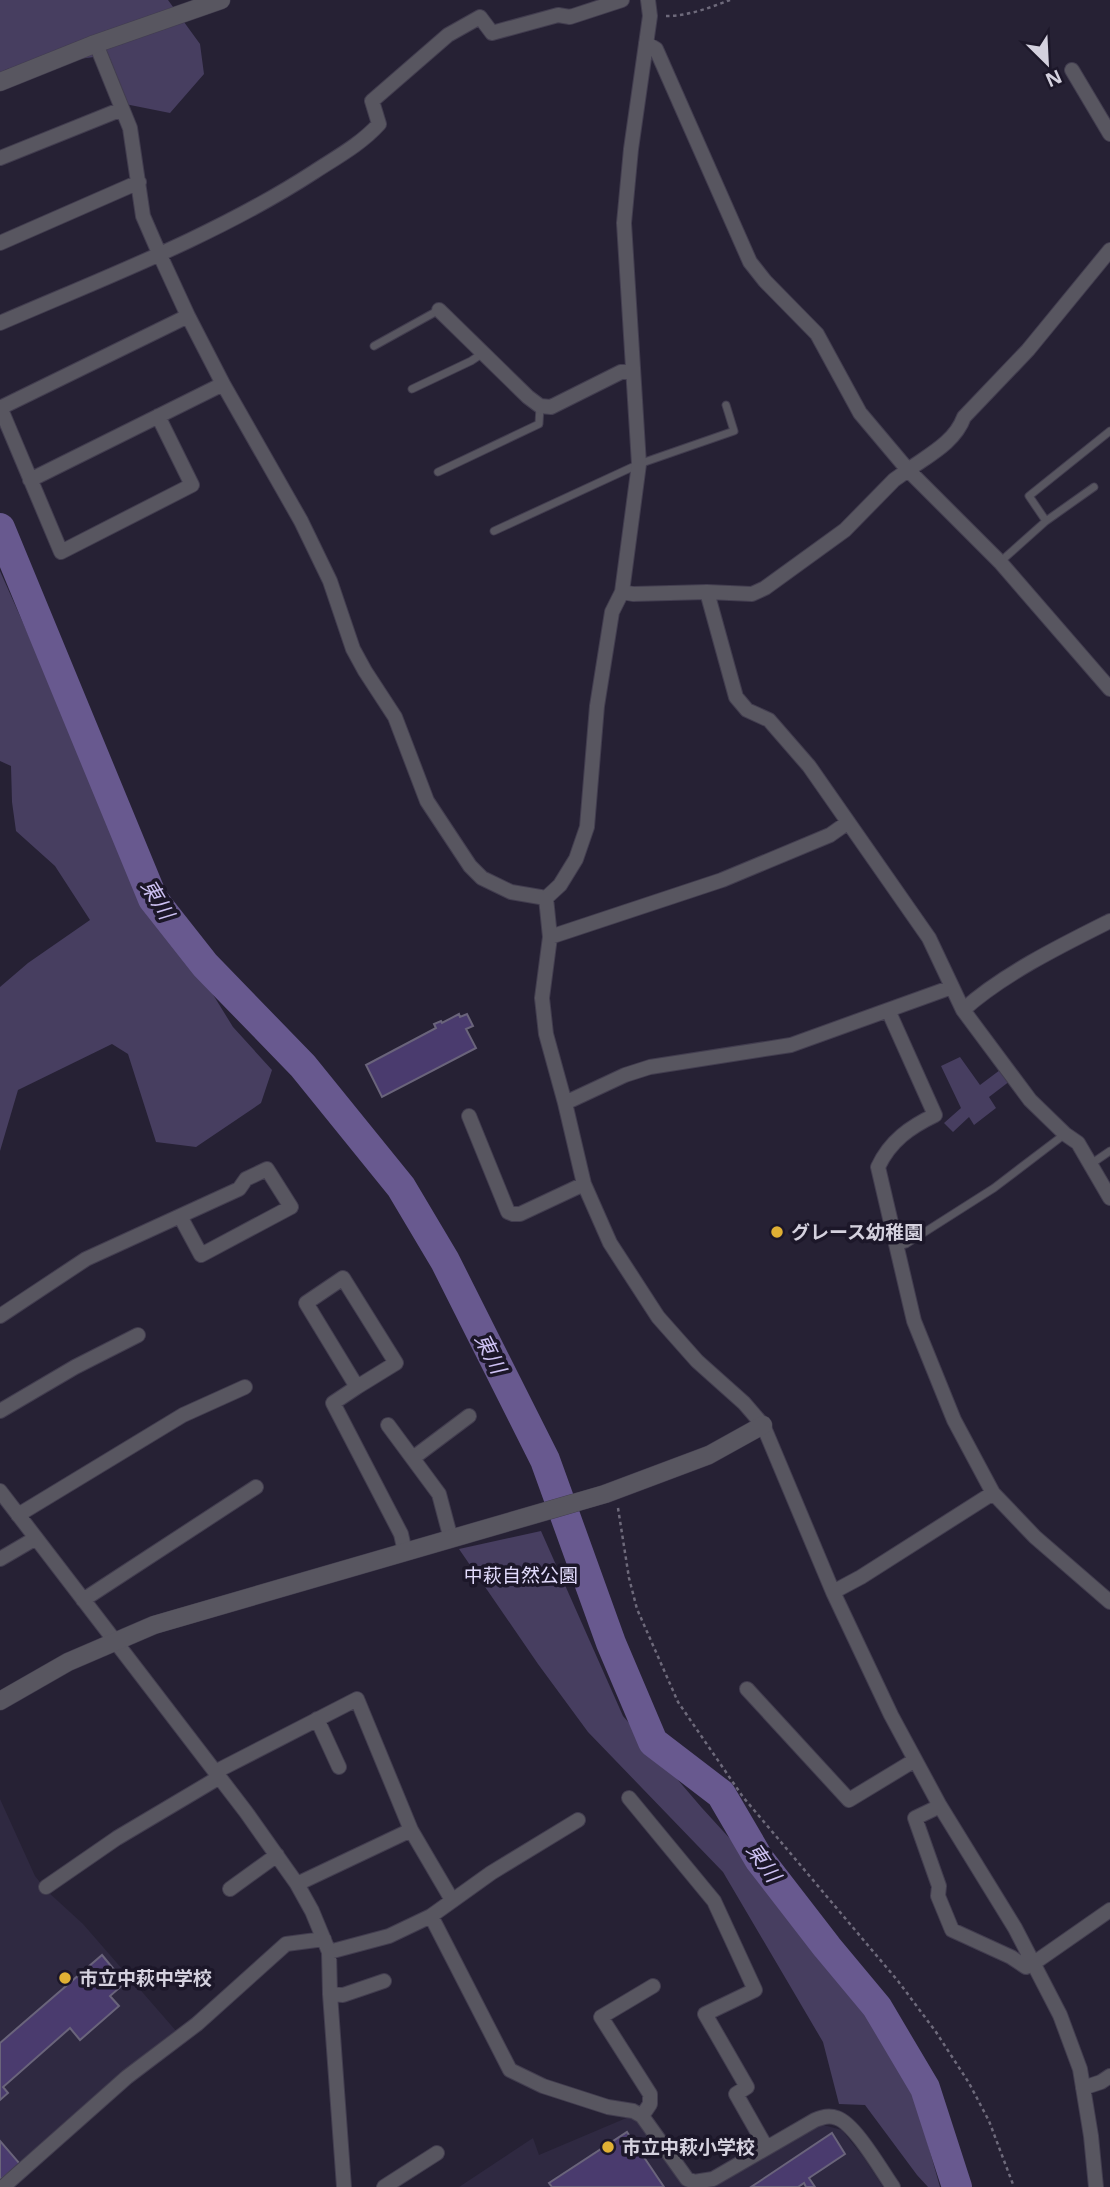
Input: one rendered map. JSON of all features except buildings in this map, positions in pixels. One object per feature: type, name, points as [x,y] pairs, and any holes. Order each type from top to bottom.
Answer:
[{"type":"street","points":[[0,82],[96,44],[221,0]]},
{"type":"street","points":[[0,323],[258,207],[367,138],[379,124],[372,101],[448,35],[469,23],[480,18],[492,33],[558,15],[570,17],[622,0]]},
{"type":"street","points":[[546,898],[560,885],[576,859],[587,827],[597,706],[612,611],[622,592],[639,464],[624,223],[631,149],[650,16],[648,0]]},
{"type":"street","points":[[646,43],[656,49],[750,262],[765,282],[817,334],[860,413],[908,470],[1000,562],[1110,689]]},
{"type":"street","points":[[96,44],[130,128],[143,216],[159,253],[223,384],[301,521],[330,581],[353,649],[395,717],[427,801],[470,866],[482,878],[511,892],[546,898]]},
{"type":"street","points":[[1072,71],[1110,134]]},
{"type":"street","points":[[0,158],[122,109]]},
{"type":"street","points":[[0,243],[139,182]]},
{"type":"street","points":[[622,592],[752,594],[765,589],[845,530],[894,480],[951,439],[960,429],[964,417],[1028,349],[1110,250]]},
{"type":"street","points":[[439,310],[540,406],[551,407],[621,372],[632,371]]},
{"type":"street","points":[[158,416],[192,485],[61,552],[0,407],[188,316]]},
{"type":"street","points":[[30,480],[223,384]]},
{"type":"street","points":[[706,592],[736,697],[747,710],[769,720],[809,766],[929,938],[963,1010],[1030,1100],[1078,1143],[1110,1198]]},
{"type":"street","points":[[550,937],[722,880],[830,835],[848,822]]},
{"type":"street","points":[[546,898],[550,937],[542,998],[544,1022],[584,1184],[610,1243],[658,1317],[697,1361],[744,1403],[763,1425],[833,1592],[891,1715],[940,1806],[1015,1927],[1060,2015],[1080,2069],[1096,2187]]},
{"type":"street","points":[[963,1010],[975,999],[1050,951],[1110,921]]},
{"type":"street","points":[[565,1103],[625,1075],[650,1067],[791,1045],[952,987]]},
{"type":"street","points":[[888,1010],[935,1115],[910,1127],[884,1155],[878,1167],[895,1247],[915,1321],[954,1420],[993,1493],[1035,1537],[1104,1597],[1110,1582]]},
{"type":"street","points":[[470,1116],[508,1212],[520,1214],[584,1184]]},
{"type":"street","points":[[0,1315],[86,1259],[239,1189],[246,1179],[267,1169],[290,1207],[201,1255],[180,1216]]},
{"type":"street","points":[[357,1387],[306,1303],[343,1278],[396,1363],[333,1403],[401,1534],[405,1552]]},
{"type":"street","points":[[0,1411],[75,1367],[138,1335]]},
{"type":"street","points":[[18,1514],[183,1415],[245,1387]]},
{"type":"street","points":[[413,1458],[469,1416]]},
{"type":"street","points":[[388,1425],[439,1494],[451,1539]]},
{"type":"street","points":[[0,1701],[68,1662],[153,1625],[610,1492],[709,1455],[763,1425]]},
{"type":"street","points":[[83,1600],[256,1487]]},
{"type":"street","points":[[0,1490],[277,1855],[313,1911],[327,1945],[344,2187]]},
{"type":"street","points":[[833,1592],[993,1493]]},
{"type":"street","points":[[0,1559],[36,1538]]},
{"type":"street","points":[[747,1689],[849,1800],[915,1760]]},
{"type":"street","points":[[46,1887],[217,1775],[357,1699],[411,1829],[452,1900]]},
{"type":"street","points":[[317,1719],[339,1767]]},
{"type":"street","points":[[629,1798],[714,1901],[755,1990],[705,2014],[747,2087],[736,2094],[766,2147]]},
{"type":"street","points":[[940,1806],[915,1818],[939,1886],[938,1896],[952,1930],[1011,1956],[1026,1967],[1110,1910]]},
{"type":"street","points":[[3,2187],[127,2077],[197,2024],[286,1944],[327,1945],[389,1936],[431,1916],[578,1820]]},
{"type":"street","points":[[297,1884],[411,1829]]},
{"type":"street","points":[[230,1889],[277,1855]]},
{"type":"street","points":[[431,1916],[510,2070],[543,2086],[608,2107],[633,2111],[642,2116],[682,2174],[694,2182],[713,2179],[825,2116],[834,2117],[851,2127],[893,2187]]},
{"type":"street","points":[[330,1994],[343,1995],[384,1981]]},
{"type":"street","points":[[642,2116],[650,2104],[650,2094],[601,2017],[653,1986]]},
{"type":"street","points":[[1083,2088],[1110,2076]]},
{"type":"street","points":[[384,2187],[437,2153]]},
{"type":"lane","points":[[374,346],[439,310]]},
{"type":"lane","points":[[412,389],[484,352]]},
{"type":"lane","points":[[494,531],[639,464],[734,431],[726,405]]},
{"type":"lane","points":[[438,472],[539,424],[540,406]]},
{"type":"lane","points":[[1046,521],[1029,496],[1110,431]]},
{"type":"lane","points":[[1000,562],[1046,521],[1094,487]]},
{"type":"lane","points":[[895,1247],[906,1244],[994,1188],[1065,1134]]},
{"type":"lane","points":[[1091,1164],[1110,1151]]},
{"type":"path","points":[[650,16],[675,16],[730,0]]},
{"type":"path","points":[[610,1492],[637,1609],[678,1702],[743,1797],[898,1981],[936,2032],[989,2121],[1014,2187]]},
{"type":"shaded area","name":"市立中萩中学校","points":[[0,1799],[35,1876],[47,1891],[83,1924],[177,2032],[0,2185]]},
{"type":"shaded area","name":"市立中萩小学校","points":[[631,2116],[640,2119],[688,2187],[459,2187],[533,2138],[539,2155]]},
{"type":"shaded area","name":"市立中萩小学校","points":[[823,2125],[842,2130],[883,2187],[709,2187],[811,2128]]},
{"type":"green space","points":[[0,0],[168,0],[200,44],[204,74],[170,113],[120,103],[101,56],[7,69],[0,73]]},
{"type":"green space","points":[[0,571],[124,850],[233,1027],[272,1070],[261,1103],[196,1147],[156,1142],[128,1054],[112,1044],[18,1090],[0,1151],[0,987],[28,963],[90,920],[55,866],[16,831],[11,766],[0,761]]},
{"type":"green space","points":[[960,1057],[980,1085],[1000,1070],[1010,1081],[989,1097],[996,1108],[974,1125],[969,1117],[953,1132],[944,1123],[961,1108],[941,1066]]},
{"type":"green space","name":"中萩自然公園","points":[[541,1531],[623,1716],[783,1897],[869,2015],[913,2091],[940,2187],[928,2187],[917,2175],[865,2105],[839,2104],[823,2042],[723,1872],[588,1732],[459,1549]]},
{"type":"waterway","name":"東川","points":[[0,528],[153,899],[205,965],[303,1066],[401,1187],[445,1261],[545,1460],[611,1643],[653,1742],[721,1794],[759,1859],[877,2007],[925,2088],[957,2187]]},
{"type":"place","name":"グレース幼稚園","points":[[777,1232]]},
{"type":"place","name":"市立中萩中学校","points":[[65,1978]]},
{"type":"place","name":"市立中萩小学校","points":[[608,2147]]}]
